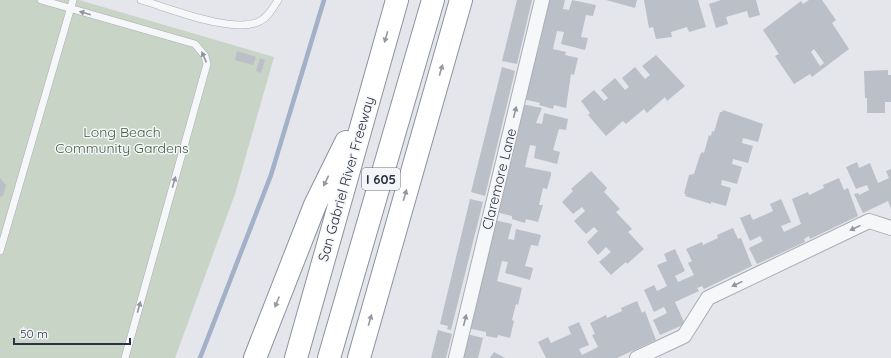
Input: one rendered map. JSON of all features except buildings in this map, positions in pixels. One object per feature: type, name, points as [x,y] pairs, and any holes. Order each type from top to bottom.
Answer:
[{"type":"highway","name":"San Gabriel River Freeway","points":[[296,358],[397,0]]},
{"type":"highway","name":"I 605","points":[[319,358],[420,0]]},
{"type":"highway","name":"I 605","points":[[329,358],[433,0]]},
{"type":"highway","name":"I 605","points":[[359,358],[461,0]]},
{"type":"highway","points":[[255,358],[314,205],[369,96]]},
{"type":"street","name":"Claremore Lane","points":[[456,358],[542,0]]},
{"type":"street","points":[[637,358],[684,336],[708,298],[869,221],[891,228]]},
{"type":"lane","points":[[41,0],[195,44],[205,56],[207,64],[125,358]]},
{"type":"lane","points":[[0,251],[73,0]]},
{"type":"lane","points":[[141,0],[221,24],[242,26],[259,22],[264,19],[278,0]]},
{"type":"green space","name":"Long Beach Community Gardens","points":[[0,0],[79,0],[274,57],[235,194],[175,358],[0,358]]},
{"type":"waterway","points":[[200,358],[271,175],[324,0]]}]
